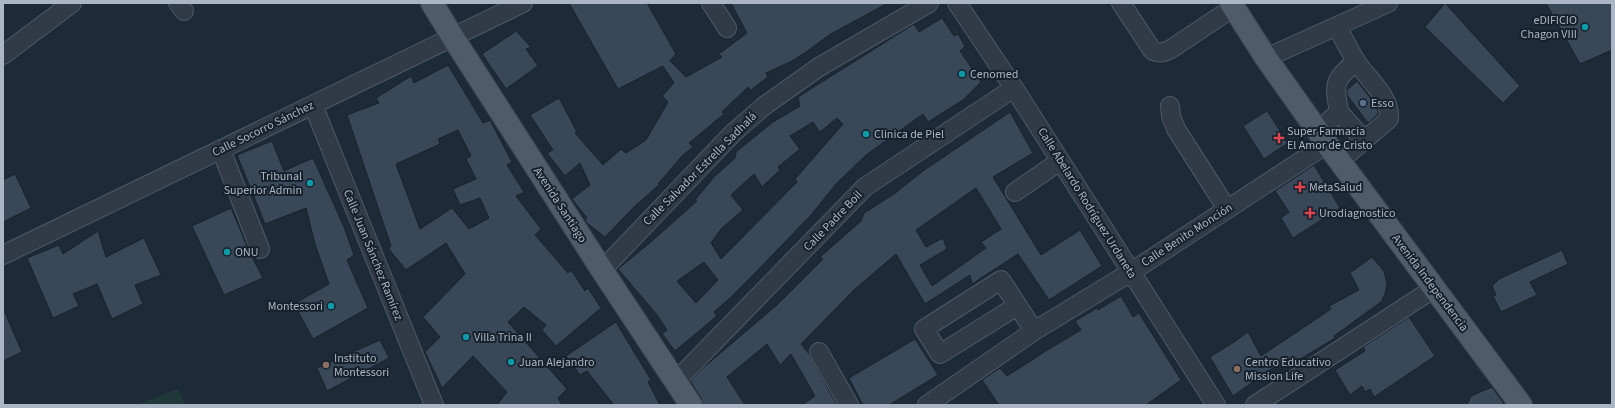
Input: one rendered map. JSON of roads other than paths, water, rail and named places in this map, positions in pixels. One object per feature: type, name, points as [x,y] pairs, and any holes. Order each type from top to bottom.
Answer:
[{"type":"main road","name":"Avenida Santiago","points":[[432,3],[602,270],[692,405]]},
{"type":"main road","name":"Avenida Independencia","points":[[1232,5],[1266,58],[1328,145],[1433,289],[1521,405]]},
{"type":"street","points":[[3,55],[72,3]]},
{"type":"street","name":"Calle Socorro Sánchez","points":[[3,255],[313,106],[452,36],[523,3]]},
{"type":"street","points":[[711,3],[727,28]]},
{"type":"street","name":"Calle Salvador Estrella Sadhalá","points":[[602,270],[733,133],[764,106],[819,67],[929,3]]},
{"type":"street","name":"Calle Abelardo Rodríguez Urdaneta","points":[[957,3],[1014,88],[1216,405]]},
{"type":"street","points":[[1121,3],[1152,50],[1158,53],[1164,53],[1171,49],[1232,5]]},
{"type":"street","points":[[1266,58],[1388,3]]},
{"type":"street","points":[[1337,26],[1356,62],[1381,93],[1390,111],[1389,119],[1364,140],[1328,145],[1339,112],[1336,92],[1337,81],[1342,73],[1356,62]]},
{"type":"street","name":"Calle Padre Boil","points":[[676,381],[866,188],[1014,88]]},
{"type":"street","name":"Calle Juan Sánchez Ramírez","points":[[313,106],[434,405]]},
{"type":"street","points":[[1170,106],[1171,116],[1176,129],[1227,209]]},
{"type":"street","points":[[1339,112],[1364,140]]},
{"type":"street","name":"Calle Benito Monción","points":[[927,405],[949,399],[1034,331],[1131,272],[1328,145]]},
{"type":"street","points":[[221,150],[260,249]]},
{"type":"street","points":[[1015,192],[1060,161]]},
{"type":"street","points":[[1017,306],[940,354],[924,329],[1001,280],[1034,331]]},
{"type":"street","points":[[1255,405],[1433,289]]},
{"type":"street","points":[[819,352],[848,405]]},
{"type":"place","name":"eDIFICIO Chagon VIII","points":[[1585,27]]},
{"type":"place","name":"Cenomed","points":[[962,74]]},
{"type":"place","name":"Esso","points":[[1363,103]]},
{"type":"place","name":"Clinica de Piel","points":[[866,134]]},
{"type":"place","name":"Super Farmacia El Amor de Cristo","points":[[1279,138]]},
{"type":"place","name":"Tribunal Superior Admin","points":[[310,183]]},
{"type":"place","name":"MetaSalud","points":[[1300,187]]},
{"type":"place","name":"Urodiagnostico","points":[[1310,213]]},
{"type":"place","name":"ONU","points":[[227,252]]},
{"type":"place","name":"Montessori","points":[[331,306]]},
{"type":"place","name":"Villa Trina II","points":[[466,337]]},
{"type":"place","name":"Juan Alejandro","points":[[511,362]]},
{"type":"place","name":"Instituto Montessori","points":[[326,365]]},
{"type":"place","name":"Centro Educativo Mission Life","points":[[1237,369]]}]
